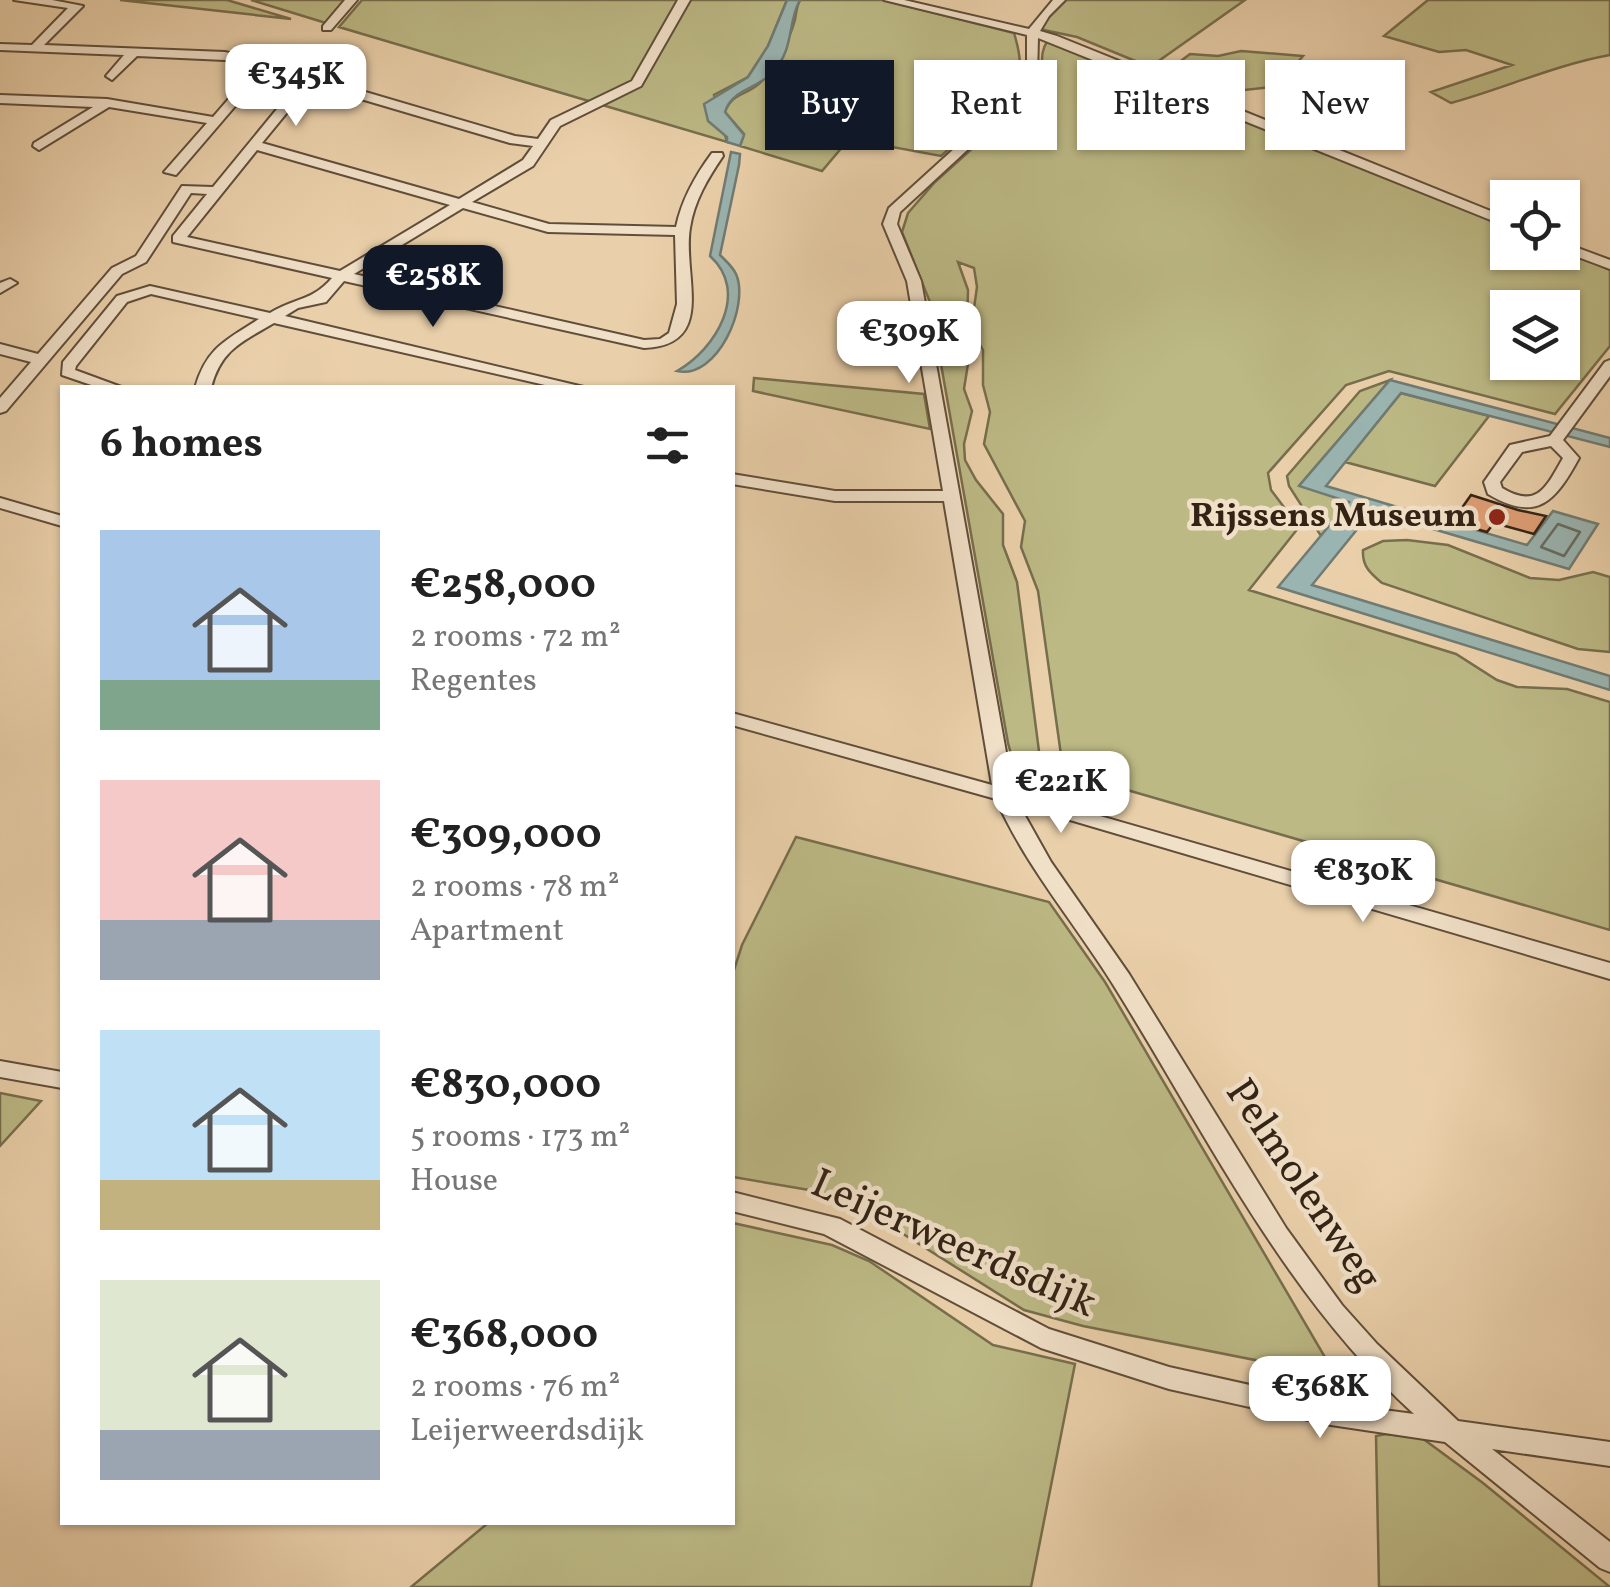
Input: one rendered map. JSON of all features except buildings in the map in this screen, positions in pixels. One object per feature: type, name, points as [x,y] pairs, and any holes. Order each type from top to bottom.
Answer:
[{"type":"street","points":[[20,0],[80,3]]},
{"type":"street","points":[[327,28],[351,0]]},
{"type":"street","points":[[204,385],[213,357],[294,306],[321,299],[340,277],[528,163],[556,123],[644,77],[684,0]]},
{"type":"street","points":[[890,0],[1070,45],[1490,216]]},
{"type":"street","points":[[1030,33],[1040,16],[1059,0]]},
{"type":"street","points":[[35,48],[80,3]]},
{"type":"street","name":"Pelmolenweg","points":[[1030,33],[1030,80],[1019,99],[891,217],[893,233],[914,281],[1004,794],[1018,830],[1042,869],[1110,960],[1301,1271],[1445,1429],[1610,1558]]},
{"type":"street","points":[[0,47],[224,56],[266,63],[171,172]]},
{"type":"street","points":[[112,76],[134,52]]},
{"type":"street","points":[[541,144],[514,140],[317,84],[300,89],[178,235],[180,242],[644,344],[662,344],[673,338],[685,309],[682,231],[694,192],[717,156]]},
{"type":"street","points":[[0,99],[107,104],[216,120]]},
{"type":"street","points":[[39,146],[107,104]]},
{"type":"street","points":[[254,146],[555,229],[682,231]]},
{"type":"street","points":[[0,408],[116,271],[141,259],[188,188],[215,191]]},
{"type":"street","points":[[1580,253],[1610,265]]},
{"type":"street","points":[[108,385],[67,372],[68,366],[126,295],[156,290],[567,385]]},
{"type":"street","points":[[0,349],[41,360]]},
{"type":"street","points":[[1560,433],[1571,458],[1551,495],[1526,502],[1494,490],[1492,482],[1516,448],[1560,433],[1610,365]]},
{"type":"street","points":[[735,466],[835,496]]},
{"type":"street","points":[[735,479],[835,496],[952,496]]},
{"type":"street","points":[[0,503],[60,520]]},
{"type":"street","points":[[735,720],[1610,970]]},
{"type":"street","points":[[0,1069],[60,1080]]},
{"type":"street","name":"Leijerweerdsdijk","points":[[735,1202],[830,1226],[1040,1337],[1207,1387],[1331,1414],[1610,1454]]},
{"type":"shaded area","points":[[120,0],[227,0],[291,19]]},
{"type":"shaded area","points":[[251,0],[346,0],[326,23]]},
{"type":"shaded area","points":[[362,0],[787,0],[768,46],[748,77],[714,95],[727,142],[339,27]]},
{"type":"shaded area","points":[[800,0],[883,0],[1014,33],[1020,60],[914,60],[914,150],[948,150],[941,156],[894,147],[894,60],[776,60],[789,37]]},
{"type":"shaded area","points":[[1066,0],[1245,0],[1160,60],[1133,60],[1040,26]]},
{"type":"shaded area","points":[[1428,0],[1610,0],[1610,55],[1451,103],[1431,92],[1512,65],[1466,50],[1439,52],[1384,36]]},
{"type":"shaded area","points":[[1047,42],[1101,60],[1077,60],[1077,150],[1245,150],[1245,118],[1265,127],[1265,150],[1323,150],[1490,218],[1490,270],[1580,270],[1580,257],[1610,270],[1610,346],[1555,414],[1389,371],[1346,385],[1268,473],[1271,490],[1299,527],[1249,590],[1456,654],[1497,680],[1517,687],[1567,689],[1610,702],[1610,930],[1079,776],[1062,762],[1038,591],[1021,547],[1025,521],[984,444],[990,412],[983,385],[983,350],[971,329],[977,287],[974,268],[958,262],[968,290],[967,330],[971,345],[964,389],[972,411],[964,444],[965,460],[1003,514],[1003,545],[1017,582],[1040,759],[1052,787],[1073,807],[1028,794],[1018,779],[1008,743],[930,302],[902,232],[908,213],[971,150],[1057,150],[1057,60],[1042,60]]},
{"type":"shaded area","points":[[1241,51],[1303,56],[1300,60],[1265,60],[1265,88],[1245,90],[1245,60],[1182,60],[1190,54],[1218,56]]},
{"type":"shaded area","points":[[765,77],[765,150],[840,150],[822,171],[740,146],[744,134],[725,112],[736,97]]},
{"type":"shaded area","points":[[754,378],[924,394],[930,429],[753,391]]},
{"type":"shaded area","points":[[1390,380],[1300,485],[1350,501],[1321,536],[1289,486],[1287,476],[1360,391]]},
{"type":"shaded area","points":[[1401,393],[1489,416],[1435,486],[1345,462]]},
{"type":"shaded area","points":[[1383,541],[1448,545],[1530,578],[1559,580],[1593,572],[1610,577],[1610,652],[1578,649],[1382,583],[1368,569],[1363,550]]},
{"type":"shaded area","points":[[796,837],[1049,902],[1105,982],[1336,1376],[1083,1326],[1024,1310],[857,1205],[821,1192],[735,1177],[735,967]]},
{"type":"shaded area","points":[[0,1093],[41,1101],[0,1146]]},
{"type":"shaded area","points":[[735,1223],[832,1245],[869,1261],[993,1345],[1075,1364],[1031,1587],[411,1587],[486,1525],[735,1525]]},
{"type":"shaded area","points":[[1376,1436],[1422,1438],[1610,1587],[1379,1587]]},
{"type":"water","points":[[787,0],[800,0],[781,60],[765,60],[765,78],[728,105],[725,112],[744,135],[740,146],[727,142],[727,137],[708,121],[704,104],[748,77],[768,46]]},
{"type":"water","points":[[731,152],[740,154],[739,165],[720,255],[736,274],[739,288],[734,321],[717,353],[705,364],[692,371],[677,371],[704,349],[723,319],[727,286],[722,270],[710,256]]},
{"type":"water","points":[[1390,380],[1610,438],[1610,447],[1401,393],[1326,486],[1527,545],[1553,511],[1598,524],[1569,569],[1372,511],[1312,585],[1610,676],[1610,690],[1278,587],[1349,502],[1299,486]]},
{"type":"place","name":"Rijssens Museum","points":[[1497,517]]}]
